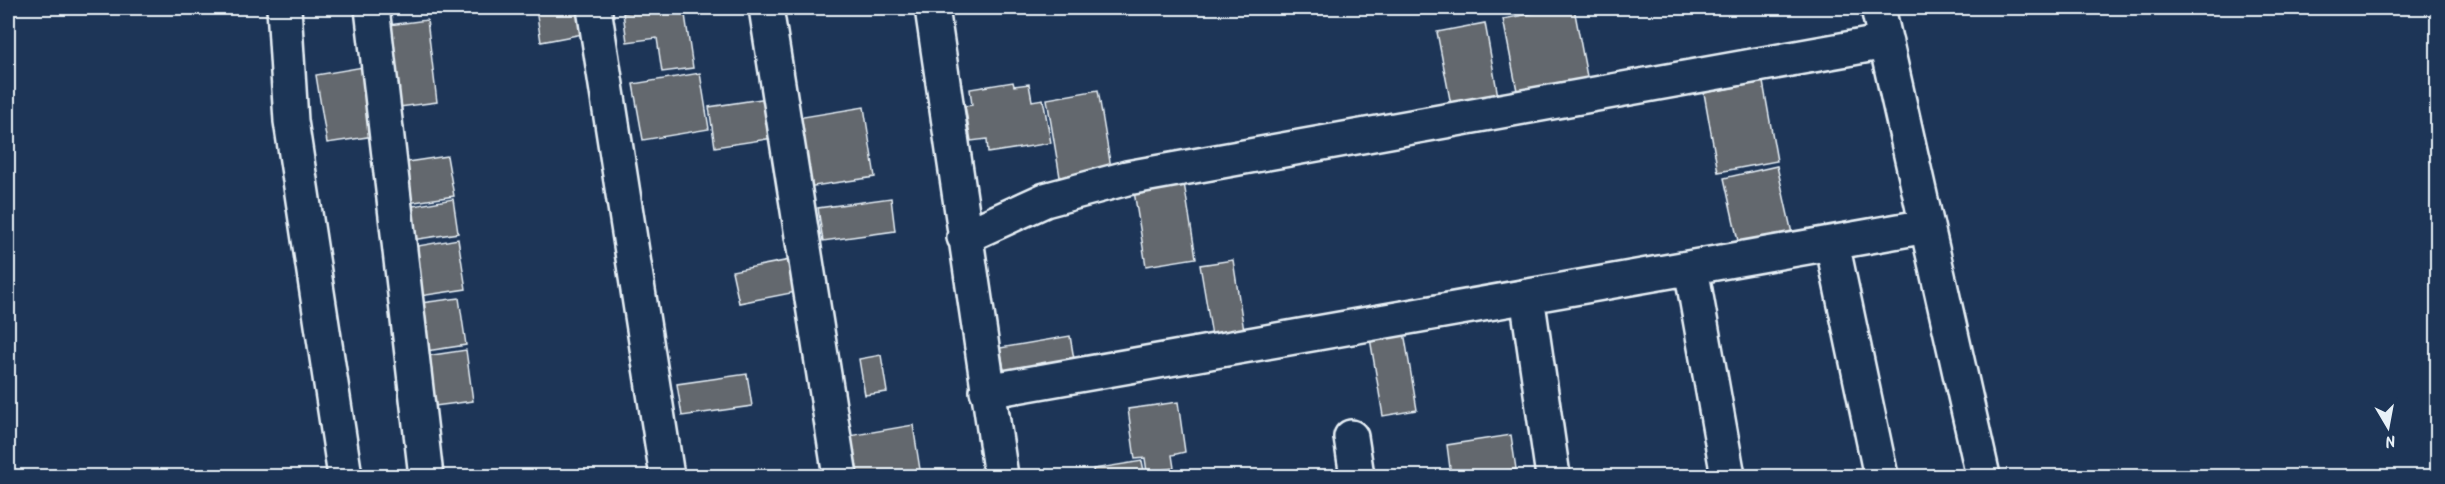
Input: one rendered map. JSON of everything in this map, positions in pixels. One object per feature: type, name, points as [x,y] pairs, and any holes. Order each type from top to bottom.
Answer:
[{"type":"street","points":[[284,8],[291,121],[345,477]]},
{"type":"street","points":[[372,8],[426,477]]},
{"type":"street","points":[[594,8],[668,477]]},
{"type":"street","points":[[766,8],[840,477]]},
{"type":"street","points":[[932,8],[1001,477]]},
{"type":"street","points":[[1878,8],[1983,477]]},
{"type":"street","points":[[964,237],[1045,200],[1126,178],[1886,42]]},
{"type":"street","points":[[987,391],[1927,226]]},
{"type":"street","points":[[1832,243],[1881,477]]},
{"type":"street","points":[[1691,267],[1728,477]]},
{"type":"street","points":[[1527,296],[1553,477]]},
{"type":"street","points":[[1351,437],[1357,477]]},
{"type":"building","points":[[589,8],[593,32],[541,42],[536,9]]},
{"type":"building","points":[[684,8],[693,68],[662,72],[657,38],[627,42],[623,13]]},
{"type":"building","points":[[1560,8],[1574,8],[1589,87],[1519,101],[1503,19]]},
{"type":"building","points":[[427,20],[437,102],[392,108],[381,26]]},
{"type":"building","points":[[1485,23],[1499,102],[1451,105],[1437,32]]},
{"type":"building","points":[[363,67],[374,136],[327,143],[316,75]]},
{"type":"building","points":[[700,73],[709,129],[643,140],[633,84]]},
{"type":"building","points":[[1013,82],[1014,86],[1029,84],[1032,101],[1043,99],[1051,143],[988,153],[987,139],[971,141],[965,106],[972,105],[970,89]]},
{"type":"building","points":[[1763,82],[1777,161],[1718,172],[1704,93]]},
{"type":"building","points":[[1098,90],[1111,168],[1060,177],[1047,99]]},
{"type":"building","points":[[774,97],[780,137],[715,147],[709,107]]},
{"type":"building","points":[[864,107],[875,177],[807,187],[797,118]]},
{"type":"building","points":[[447,156],[454,196],[408,203],[401,163]]},
{"type":"building","points":[[1777,166],[1793,238],[1740,250],[1724,178]]},
{"type":"building","points":[[1184,183],[1196,258],[1146,266],[1134,191]]},
{"type":"building","points":[[891,198],[895,231],[823,241],[818,208]]},
{"type":"building","points":[[453,199],[458,233],[412,240],[407,207]]},
{"type":"building","points":[[458,239],[466,289],[420,296],[412,247]]},
{"type":"building","points":[[790,260],[796,292],[739,303],[732,271]]},
{"type":"building","points":[[1233,260],[1244,331],[1212,336],[1200,265]]},
{"type":"building","points":[[459,298],[466,345],[420,352],[413,304]]},
{"type":"building","points":[[1404,332],[1417,410],[1383,416],[1370,338]]},
{"type":"building","points":[[1070,336],[1075,365],[1005,376],[1000,348]]},
{"type":"building","points":[[466,350],[473,401],[427,407],[420,357]]},
{"type":"building","points":[[881,355],[887,392],[865,395],[859,359]]},
{"type":"building","points":[[747,374],[752,406],[682,416],[677,384]]},
{"type":"building","points":[[1178,402],[1185,452],[1172,455],[1174,468],[1147,472],[1145,458],[1135,459],[1128,409]]},
{"type":"building","points":[[913,425],[921,476],[855,476],[849,436]]},
{"type":"building","points":[[1511,435],[1516,469],[1471,476],[1451,476],[1447,445]]},
{"type":"building","points":[[1142,461],[1145,476],[1094,476],[1093,469]]},
{"type":"building","points":[[1172,472],[1173,476],[1145,476]]}]
